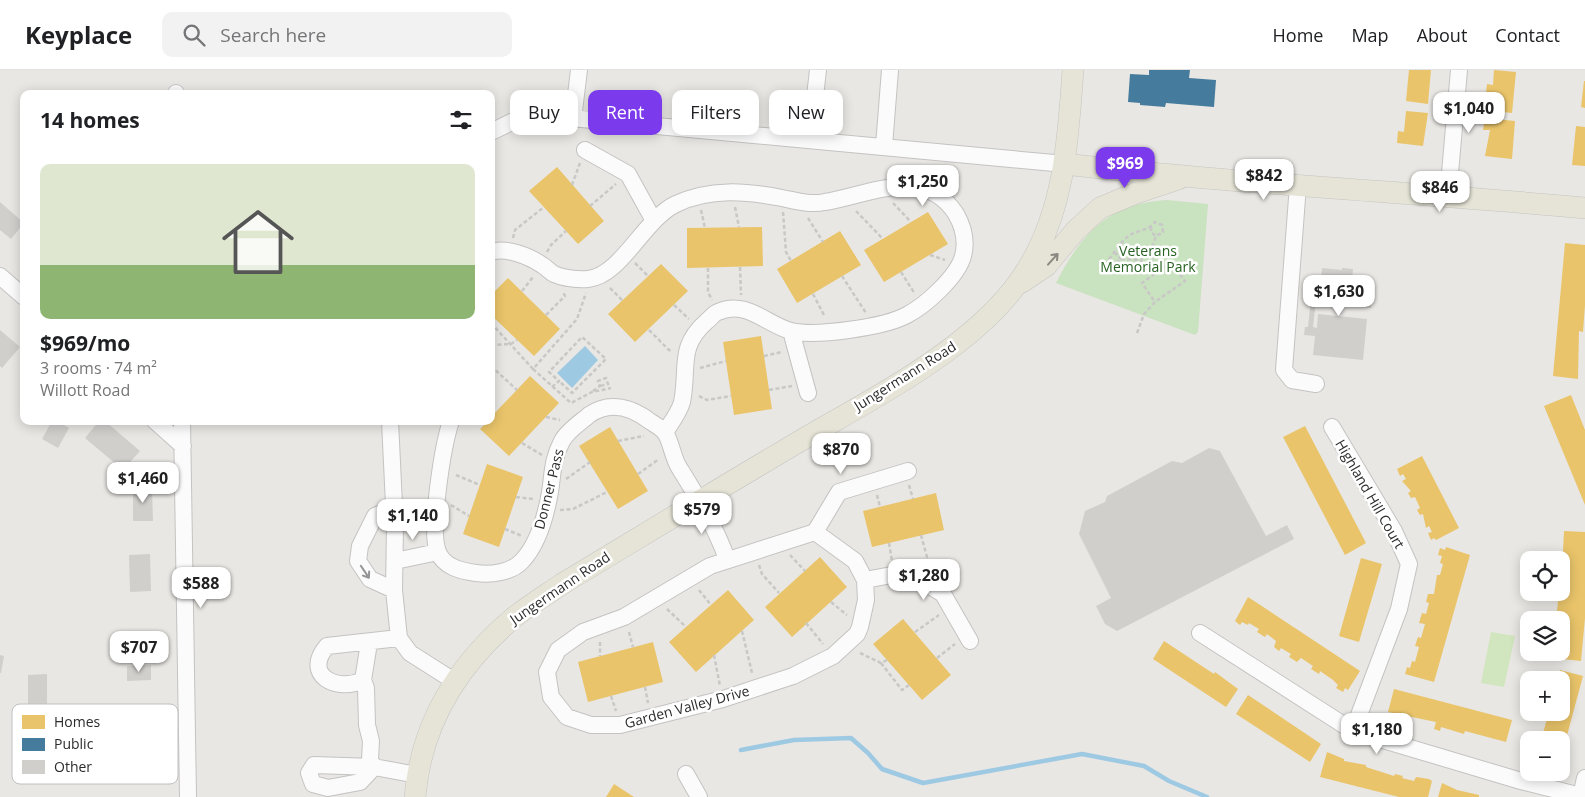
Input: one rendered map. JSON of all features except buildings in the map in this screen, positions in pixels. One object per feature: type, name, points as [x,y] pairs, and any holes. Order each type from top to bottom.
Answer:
[{"type":"main road","name":"Jungermann Road","points":[[415,797],[417,775],[424,746],[438,711],[454,681],[476,653],[514,618],[562,584],[895,384],[965,339],[1002,304],[1028,269],[1043,239],[1058,200],[1066,164],[1073,70]]},
{"type":"main road","points":[[1066,164],[1188,176],[1585,208]]},
{"type":"main road","points":[[1014,287],[1046,266],[1076,230],[1100,208],[1136,193],[1188,176]]},
{"type":"street","points":[[577,90],[579,70]]},
{"type":"street","points":[[810,140],[818,70]]},
{"type":"street","points":[[884,146],[890,70]]},
{"type":"street","points":[[1448,196],[1459,70]]},
{"type":"street","points":[[578,119],[1066,164]]},
{"type":"street","points":[[495,130],[510,123]]},
{"type":"street","points":[[585,150],[628,174],[654,221]]},
{"type":"street","points":[[495,252],[510,251],[541,263],[554,274],[573,278],[594,278],[625,254],[654,221],[674,204],[706,195],[732,190],[803,203],[822,203],[880,188],[902,185],[926,190],[948,202],[958,218],[967,242],[961,265],[944,286],[922,304],[907,316],[876,325],[826,333],[791,331],[742,308],[718,312],[690,338],[686,353],[682,403],[664,432]]},
{"type":"street","points":[[1298,185],[1284,370],[1292,380],[1316,384]]},
{"type":"street","points":[[0,276],[20,294]]},
{"type":"street","points":[[791,331],[806,388]]},
{"type":"street","name":"Donner Pass","points":[[438,552],[445,562],[461,571],[479,573],[502,572],[521,562],[535,541],[545,511],[550,489],[551,470],[562,439],[596,411],[616,406],[637,411],[664,432],[674,449],[678,466],[700,500]]},
{"type":"street","points":[[160,425],[184,446]]},
{"type":"street","points":[[182,425],[188,797]]},
{"type":"street","points":[[390,425],[394,507],[394,590],[399,638],[410,652],[454,681]]},
{"type":"street","points":[[395,561],[438,552],[434,534],[441,469],[450,425]]},
{"type":"street","name":"Highland Hill Court","points":[[1332,427],[1394,531],[1409,564],[1399,609],[1353,731]]},
{"type":"street","points":[[908,471],[839,492],[815,532],[855,561],[865,580],[897,574],[922,581],[943,594],[968,638]]},
{"type":"street","points":[[700,500],[716,529],[727,559]]},
{"type":"street","points":[[394,507],[375,516],[360,546],[358,561],[370,580],[394,590]]},
{"type":"street","name":"Garden Valley Drive","points":[[815,532],[754,553],[727,559],[690,578],[658,599],[624,617],[584,632],[558,650],[547,672],[551,697],[567,717],[591,725],[620,726],[723,699],[794,676],[833,656],[857,634],[866,600],[865,580]]},
{"type":"street","points":[[1200,633],[1353,731],[1521,781],[1585,797]]},
{"type":"street","points":[[363,680],[356,683],[332,684],[321,676],[318,669],[320,654],[327,646],[369,643],[399,638]]},
{"type":"street","points":[[369,643],[363,680],[366,688],[370,760],[374,767],[417,775]]},
{"type":"street","points":[[686,774],[699,797]]},
{"type":"street","points":[[1581,797],[1585,778]]},
{"type":"path","points":[[572,185],[585,150]]},
{"type":"path","points":[[590,206],[628,174]]},
{"type":"path","points":[[880,188],[911,222]]},
{"type":"path","points":[[784,198],[783,226],[786,252],[791,261]]},
{"type":"path","points":[[845,198],[882,239]]},
{"type":"path","points":[[803,203],[810,224],[823,242]]},
{"type":"path","points":[[510,251],[515,230],[544,208]]},
{"type":"path","points":[[1150,253],[1156,236],[1163,232],[1162,225],[1155,222],[1151,227],[1130,235],[1120,244],[1109,259],[1114,264],[1120,259],[1141,260],[1144,264],[1151,264]]},
{"type":"path","points":[[1151,227],[1151,232],[1156,236]]},
{"type":"path","points":[[541,263],[551,245],[566,232]]},
{"type":"path","points":[[1141,260],[1144,253],[1150,253]]},
{"type":"path","points":[[1150,253],[1154,259],[1151,264]]},
{"type":"path","points":[[1114,254],[1119,255],[1120,259]]},
{"type":"path","points":[[1137,333],[1144,314],[1154,302],[1184,281],[1171,262],[1142,283],[1154,302]]},
{"type":"path","points":[[1151,264],[1156,272]]},
{"type":"path","points":[[740,267],[742,308]]},
{"type":"path","points":[[708,268],[708,292],[718,312]]},
{"type":"path","points":[[901,272],[922,304]]},
{"type":"path","points":[[546,315],[564,296],[554,274]]},
{"type":"path","points":[[842,276],[876,325]]},
{"type":"path","points":[[533,369],[577,319],[594,278],[622,301]]},
{"type":"path","points":[[813,294],[825,314],[826,333]]},
{"type":"path","points":[[674,305],[682,315],[701,326]]},
{"type":"path","points":[[495,326],[533,369],[571,403],[600,386]]},
{"type":"path","points":[[648,330],[669,350],[686,353]]},
{"type":"path","points":[[582,337],[606,358],[572,393],[559,381],[549,372],[582,337]]},
{"type":"path","points":[[495,345],[511,344],[517,340]]},
{"type":"path","points":[[686,371],[726,361]]},
{"type":"path","points":[[495,370],[517,390]]},
{"type":"path","points":[[552,387],[559,381]]},
{"type":"path","points":[[592,392],[611,388]]},
{"type":"path","points":[[682,388],[707,400],[731,396]]},
{"type":"path","points":[[769,390],[806,388]]},
{"type":"path","points":[[618,441],[664,432]]},
{"type":"path","points":[[522,443],[539,454],[555,459]]},
{"type":"path","points":[[638,474],[674,449]]},
{"type":"path","points":[[550,489],[590,462]]},
{"type":"path","points":[[441,469],[480,485]]},
{"type":"path","points":[[545,511],[572,509],[607,492]]},
{"type":"path","points":[[439,497],[469,516]]},
{"type":"path","points":[[922,535],[927,557],[922,581]]},
{"type":"path","points":[[780,545],[805,571]]},
{"type":"path","points":[[754,553],[762,574],[779,594]]},
{"type":"path","points":[[690,578],[710,605]]},
{"type":"path","points":[[658,599],[686,627]]},
{"type":"path","points":[[831,602],[860,627]]},
{"type":"path","points":[[915,632],[950,607]]},
{"type":"path","points":[[806,623],[833,656]]},
{"type":"path","points":[[742,631],[756,688]]},
{"type":"path","points":[[937,658],[968,638]]},
{"type":"path","points":[[714,655],[723,699]]},
{"type":"path","points":[[863,655],[881,664],[902,690],[908,685]]},
{"type":"path","points":[[881,664],[887,660]]},
{"type":"green space","name":"Veterans Memorial Park","points":[[1167,200],[1208,204],[1198,332],[1195,335],[1056,283],[1076,250],[1099,224],[1128,207],[1146,202]]},
{"type":"green space","points":[[1491,632],[1515,636],[1504,687],[1481,683]]},
{"type":"water","points":[[585,346],[598,360],[572,388],[557,373]]},
{"type":"waterway","points":[[741,750],[794,740],[851,738],[882,769],[923,783],[1082,754],[1144,766],[1169,781],[1207,797]]}]
